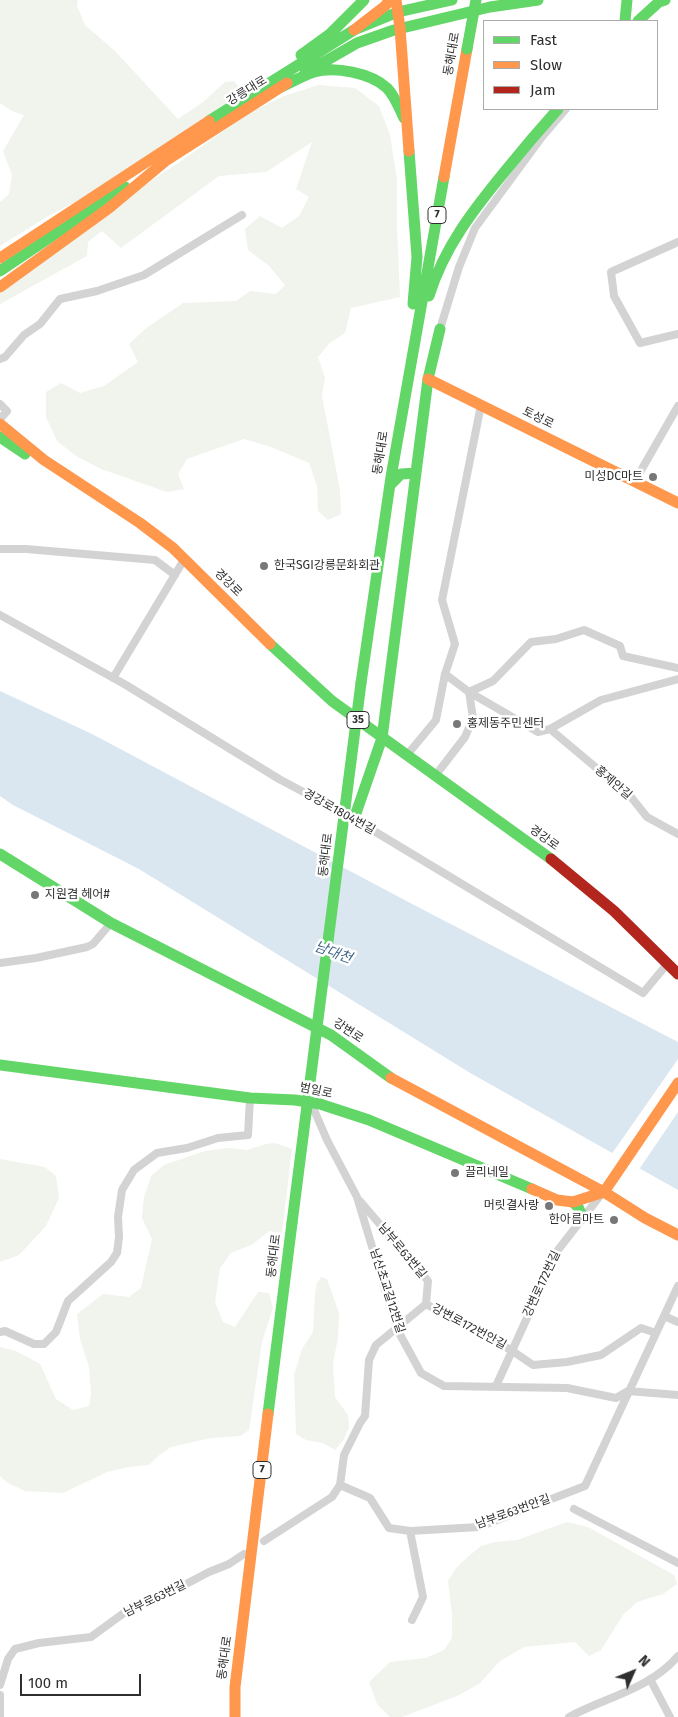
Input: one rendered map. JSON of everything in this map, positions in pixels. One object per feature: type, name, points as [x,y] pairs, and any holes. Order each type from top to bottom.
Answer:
[{"type":"main road","points":[[276,84],[290,62],[330,34],[364,0]]},
{"type":"main road","points":[[354,30],[390,0]]},
{"type":"main road","points":[[396,0],[400,28],[417,257],[407,381]]},
{"type":"main road","name":"강릉대로","points":[[0,271],[169,158],[354,30],[398,12],[452,0]]},
{"type":"main road","name":"동해대로","points":[[235,1717],[235,1687],[292,1223],[362,683],[390,485],[409,368],[476,0]]},
{"type":"main road","name":"강릉대로","points":[[0,258],[276,84],[357,43],[400,28],[490,7],[538,0]]},
{"type":"main road","points":[[625,20],[627,0]]},
{"type":"main road","points":[[639,20],[659,2],[665,0]]},
{"type":"main road","points":[[276,84],[315,72],[339,68],[371,78],[387,88],[397,103],[408,128]]},
{"type":"main road","points":[[409,368],[430,290],[441,261],[464,222],[557,110]]},
{"type":"main road","points":[[0,286],[109,208],[169,158]]},
{"type":"main road","points":[[354,819],[382,738],[428,379],[440,329]]},
{"type":"main road","name":"토성로","points":[[428,379],[678,503]]},
{"type":"main road","name":"경강로","points":[[0,424],[44,460],[140,524],[185,558],[277,651],[332,701],[552,861],[614,911],[678,974]]},
{"type":"main road","name":"경강로","points":[[0,437],[24,454],[44,460]]},
{"type":"main road","points":[[390,485],[394,479],[402,474],[416,473]]},
{"type":"main road","name":"강변로","points":[[0,854],[111,923],[330,1035],[387,1076],[605,1190],[645,1218],[678,1236]]},
{"type":"main road","name":"범일로","points":[[0,1065],[250,1098],[295,1100],[320,1104],[369,1120],[557,1200],[573,1202]]},
{"type":"main road","points":[[583,1218],[578,1207],[573,1202],[605,1190],[678,1083]]},
{"type":"street","points":[[644,20],[653,8]]},
{"type":"street","points":[[440,329],[459,267],[474,228],[542,137],[565,110]]},
{"type":"street","points":[[0,359],[5,358],[24,335],[40,324],[60,299],[98,291],[144,275],[242,215]]},
{"type":"street","points":[[678,242],[611,272],[614,296],[640,343],[678,334]]},
{"type":"street","points":[[0,404],[7,411],[0,419]]},
{"type":"street","points":[[406,755],[436,720],[445,674],[456,644],[442,600],[481,405]]},
{"type":"street","points":[[635,481],[678,406]]},
{"type":"street","points":[[0,549],[26,549],[155,560],[175,576]]},
{"type":"street","points":[[113,678],[185,558]]},
{"type":"street","name":"경강로1804번길","points":[[0,615],[113,678],[279,779],[354,819],[643,993],[668,963]]},
{"type":"street","points":[[469,692],[493,681],[531,642],[556,639],[584,630],[620,646],[623,656],[678,668]]},
{"type":"street","points":[[445,674],[469,692],[538,732],[550,729],[601,700],[678,679]]},
{"type":"street","points":[[435,776],[465,737],[473,718],[469,692]]},
{"type":"street","name":"홍제안길","points":[[550,729],[631,797],[647,817],[678,834]]},
{"type":"street","points":[[0,964],[87,947],[93,944],[111,923]]},
{"type":"street","points":[[0,1332],[5,1331],[34,1344],[44,1344],[56,1332],[68,1301],[111,1262],[116,1253],[122,1190],[134,1170],[157,1153],[187,1148],[218,1138],[248,1135],[250,1098]]},
{"type":"street","name":"남산초교길12번길","points":[[311,1103],[327,1140],[357,1198],[397,1329],[422,1374],[444,1386],[567,1388],[616,1398],[628,1391],[678,1395]]},
{"type":"street","name":"강변로172번길","points":[[496,1386],[558,1250],[605,1190]]},
{"type":"street","name":"남부로63번길","points":[[357,1198],[428,1280],[426,1304]]},
{"type":"street","points":[[628,1391],[678,1286]]},
{"type":"street","points":[[264,1541],[332,1497],[340,1485],[344,1455],[365,1416],[369,1360],[376,1345],[426,1304]]},
{"type":"street","name":"강변로172번안길","points":[[426,1304],[512,1350],[533,1366],[601,1355],[640,1328],[656,1333]]},
{"type":"street","points":[[664,1316],[678,1322]]},
{"type":"street","name":"남부로63번안길","points":[[340,1485],[370,1498],[389,1528],[410,1531],[479,1527],[585,1486],[628,1391]]},
{"type":"street","points":[[574,1509],[678,1563]]},
{"type":"street","points":[[410,1531],[423,1597],[412,1620]]},
{"type":"street","name":"남부로63번길","points":[[0,1685],[8,1659],[15,1649],[91,1637],[128,1610],[167,1594],[208,1572],[229,1564],[244,1554]]},
{"type":"street","points":[[569,1717],[589,1706],[641,1686],[669,1666],[678,1656]]},
{"type":"street","points":[[650,1679],[670,1717]]},
{"type":"street","points":[[0,1695],[0,1717]]},
{"type":"shaded area","points":[[0,0],[78,0],[77,6],[85,25],[115,51],[178,119],[203,102],[225,82],[234,81],[238,86],[242,100],[106,186],[50,215],[0,246],[0,202],[9,194],[12,175],[3,151],[24,115],[12,111],[0,103]]},
{"type":"shaded area","points":[[318,85],[355,88],[379,106],[390,135],[397,180],[400,297],[351,308],[345,333],[330,343],[318,357],[325,378],[322,396],[340,490],[341,514],[328,520],[318,511],[317,486],[309,463],[271,447],[244,439],[187,459],[178,474],[184,489],[167,492],[101,469],[76,456],[57,441],[46,417],[46,392],[61,383],[80,393],[104,386],[138,362],[129,344],[145,329],[183,303],[236,301],[250,291],[276,294],[285,285],[269,266],[248,250],[245,229],[260,216],[282,228],[299,216],[309,197],[296,189],[312,142],[266,172],[219,176],[121,248],[102,231],[88,242],[87,256],[0,304],[0,293],[74,232],[249,113],[284,96]]},
{"type":"shaded area","points":[[275,1143],[292,1149],[282,1233],[269,1231],[253,1244],[231,1253],[220,1268],[215,1302],[223,1322],[235,1327],[258,1292],[269,1293],[273,1308],[262,1342],[249,1430],[240,1436],[211,1438],[171,1447],[149,1465],[107,1472],[63,1493],[25,1491],[8,1483],[0,1476],[0,1347],[16,1351],[40,1364],[56,1399],[73,1410],[89,1406],[91,1395],[89,1367],[80,1339],[77,1314],[103,1294],[129,1297],[141,1288],[152,1239],[142,1218],[144,1197],[151,1176],[164,1165],[205,1151],[229,1148],[247,1150]]},
{"type":"shaded area","points":[[0,1159],[45,1167],[56,1176],[59,1198],[46,1226],[19,1255],[0,1262]]},
{"type":"shaded area","points":[[321,1277],[327,1279],[339,1313],[338,1338],[333,1363],[335,1397],[348,1415],[349,1427],[344,1439],[335,1450],[323,1443],[306,1440],[296,1434],[294,1375],[302,1349],[313,1332],[315,1294],[317,1283]]},
{"type":"shaded area","points":[[567,1522],[588,1527],[674,1575],[677,1584],[663,1594],[637,1602],[623,1615],[601,1650],[589,1656],[575,1642],[524,1647],[500,1661],[479,1684],[457,1696],[402,1717],[390,1717],[377,1704],[369,1682],[390,1662],[426,1658],[444,1650],[452,1638],[452,1614],[448,1581],[456,1568],[481,1546],[495,1542],[517,1540]]},
{"type":"water","name":"남대천","points":[[0,691],[92,734],[414,905],[678,1042],[678,1190],[472,1074],[139,869],[13,805],[0,796]]},
{"type":"pier","points":[[678,1059],[678,1112],[638,1171],[611,1155]]},
{"type":"traffic: fast","points":[[301,55],[330,34],[364,0]]},
{"type":"traffic: fast","points":[[209,121],[354,30],[398,12],[452,0]]},
{"type":"traffic: fast","points":[[467,49],[476,0]]},
{"type":"traffic: fast","points":[[305,73],[357,43],[394,30],[490,7],[538,0]]},
{"type":"traffic: fast","points":[[625,20],[627,0]]},
{"type":"traffic: fast","points":[[639,20],[659,2],[665,0]]},
{"type":"traffic: fast","points":[[279,88],[314,72],[323,70],[352,72],[372,78],[387,88],[395,98],[404,118]]},
{"type":"traffic: fast","points":[[429,296],[443,261],[461,229],[512,162],[557,110]]},
{"type":"traffic: fast","points":[[409,151],[417,257],[413,304]]},
{"type":"traffic: fast","points":[[361,683],[391,477],[444,177]]},
{"type":"traffic: fast","points":[[0,271],[125,187]]},
{"type":"traffic: fast","points":[[354,819],[382,738],[428,379],[440,329]]},
{"type":"traffic: fast","points":[[0,437],[25,454]]},
{"type":"traffic: fast","points":[[390,485],[401,474],[416,473]]},
{"type":"traffic: fast","points":[[270,644],[332,701],[551,859]]},
{"type":"traffic: fast","points":[[292,1223],[361,683]]},
{"type":"traffic: fast","points":[[0,854],[111,923],[331,1035],[391,1078]]},
{"type":"traffic: fast","points":[[0,1065],[250,1098],[295,1100],[320,1104],[369,1120],[532,1189]]},
{"type":"traffic: fast","points":[[573,1202],[578,1207],[583,1218]]},
{"type":"traffic: fast","points":[[268,1414],[292,1223]]},
{"type":"traffic: slow","points":[[354,30],[390,0]]},
{"type":"traffic: slow","points":[[396,0],[400,28],[409,151]]},
{"type":"traffic: slow","points":[[444,177],[467,49]]},
{"type":"traffic: slow","points":[[162,163],[287,83]]},
{"type":"traffic: slow","points":[[0,258],[209,121]]},
{"type":"traffic: slow","points":[[0,287],[109,208],[169,158]]},
{"type":"traffic: slow","points":[[428,379],[678,503]]},
{"type":"traffic: slow","points":[[0,424],[44,460],[140,523],[173,548],[270,644]]},
{"type":"traffic: slow","points":[[391,1078],[604,1192],[645,1218],[678,1235]]},
{"type":"traffic: slow","points":[[532,1189],[557,1200],[573,1202],[604,1192],[678,1083]]},
{"type":"traffic: slow","points":[[235,1717],[235,1687],[268,1414]]},
{"type":"traffic: jam","points":[[551,859],[614,911],[678,974]]},
{"type":"place","name":"미성DC마트","points":[[653,477]]},
{"type":"place","name":"한국SGI강릉문화회관","points":[[264,566]]},
{"type":"place","name":"홍제동주민센터","points":[[457,724]]},
{"type":"place","name":"지원겸 헤어#","points":[[35,895]]},
{"type":"place","name":"끌리네일","points":[[455,1173]]},
{"type":"place","name":"머릿결사랑","points":[[549,1206]]},
{"type":"place","name":"한아름마트","points":[[614,1220]]}]
